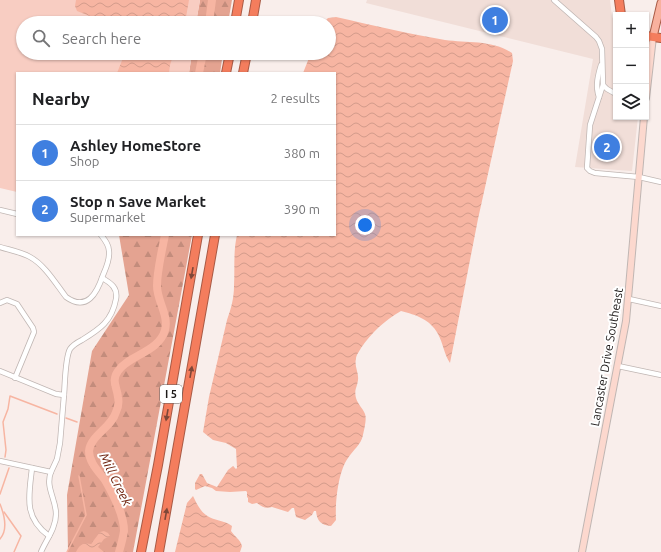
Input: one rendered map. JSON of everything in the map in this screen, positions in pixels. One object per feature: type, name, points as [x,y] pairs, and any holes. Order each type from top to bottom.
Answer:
[{"type":"highway","points":[[236,16],[239,0]]},
{"type":"highway","points":[[253,16],[256,0]]},
{"type":"highway","points":[[619,0],[621,12]]},
{"type":"highway","points":[[226,72],[229,60]]},
{"type":"highway","points":[[243,72],[246,60]]},
{"type":"highway","name":"I 5","points":[[141,552],[158,465],[198,236]]},
{"type":"highway","name":"I 5","points":[[159,552],[215,236]]},
{"type":"main road","points":[[647,84],[653,37],[661,4]]},
{"type":"main road","name":"Lancaster Drive Southeast","points":[[582,552],[618,366],[629,299],[644,120]]},
{"type":"street","points":[[554,0],[599,41],[602,49],[603,85],[590,125],[587,168],[595,173],[639,177],[661,182]]},
{"type":"street","points":[[599,97],[597,90],[598,75],[602,61]]},
{"type":"street","points":[[603,85],[613,92]]},
{"type":"street","points":[[0,210],[16,214]]},
{"type":"street","points":[[0,247],[35,260],[41,265],[66,297],[76,303],[92,298],[109,260],[108,245],[101,236]]},
{"type":"street","points":[[41,552],[53,527],[56,516],[55,503],[48,481],[57,459],[60,443],[67,362],[70,350],[79,342],[101,328],[110,316],[114,305],[116,292],[114,287],[102,278]]},
{"type":"street","points":[[629,299],[661,306]]},
{"type":"street","points":[[0,303],[7,300],[17,304],[33,328],[34,332],[15,378]]},
{"type":"street","points":[[618,366],[661,376]]},
{"type":"street","points":[[0,371],[56,394],[64,395]]},
{"type":"street","points":[[0,461],[51,472]]},
{"type":"street","points":[[32,468],[29,499],[31,515],[37,526],[49,536]]},
{"type":"shaded area","points":[[0,0],[200,0],[197,16],[16,16],[16,60],[191,60],[189,72],[16,72],[16,192],[0,188]]},
{"type":"shaded area","points":[[367,0],[610,0],[613,18],[613,120],[638,120],[632,171],[575,167],[593,59],[366,3]]},
{"type":"green space","points":[[200,0],[232,0],[229,16],[197,16]]},
{"type":"green space","points":[[191,60],[222,60],[220,72],[189,72]]},
{"type":"green space","points":[[119,236],[192,236],[133,552],[68,552],[67,495],[92,351],[129,295]]},
{"type":"water","points":[[76,0],[189,0],[186,16],[90,16],[77,11],[75,6]]},
{"type":"water","points":[[336,17],[431,38],[497,46],[512,53],[513,61],[478,219],[450,363],[435,329],[422,318],[401,311],[379,327],[365,342],[356,358],[358,383],[355,393],[356,398],[365,414],[365,427],[361,442],[348,458],[342,471],[336,505],[336,520],[331,526],[320,522],[316,511],[314,511],[312,515],[305,520],[296,517],[294,508],[288,512],[272,507],[264,507],[257,503],[252,504],[248,502],[246,491],[216,491],[205,486],[196,490],[195,489],[195,483],[200,474],[202,474],[207,483],[217,487],[228,470],[233,466],[236,469],[237,468],[236,449],[226,443],[213,440],[203,432],[209,397],[233,299],[237,236],[336,236],[336,72],[303,72],[308,60],[336,60]]},
{"type":"water","points":[[122,60],[172,60],[169,72],[117,72]]},
{"type":"water","points":[[193,496],[200,509],[206,515],[232,526],[231,531],[242,546],[240,552],[175,552],[187,503]]},
{"type":"water","points":[[104,531],[110,536],[104,539],[98,547],[104,552],[76,552],[82,545],[86,543],[91,544],[100,532]]},
{"type":"waterway","name":"Mill Creek","points":[[210,16],[212,0]]},
{"type":"waterway","name":"Mill Creek","points":[[199,72],[202,60]]},
{"type":"waterway","name":"Mill Creek","points":[[119,552],[123,539],[124,525],[118,504],[105,480],[92,463],[89,451],[93,441],[114,417],[117,410],[118,399],[115,378],[118,371],[129,361],[157,343],[165,330],[166,324],[157,286],[165,236]]},
{"type":"waterway","points":[[5,457],[6,450],[3,422],[8,409],[10,396],[57,414]]},
{"type":"waterway","points":[[66,418],[77,422]]},
{"type":"waterway","points":[[0,494],[9,468]]},
{"type":"waterway","points":[[67,552],[86,515],[79,476]]},
{"type":"waterway","points":[[0,504],[3,512],[5,527],[0,539]]},
{"type":"waterway","points":[[4,512],[21,536],[14,552]]},
{"type":"place","name":"Ashley HomeStore","points":[[495,20]]},
{"type":"place","name":"Stop n Save Market","points":[[607,147]]}]
